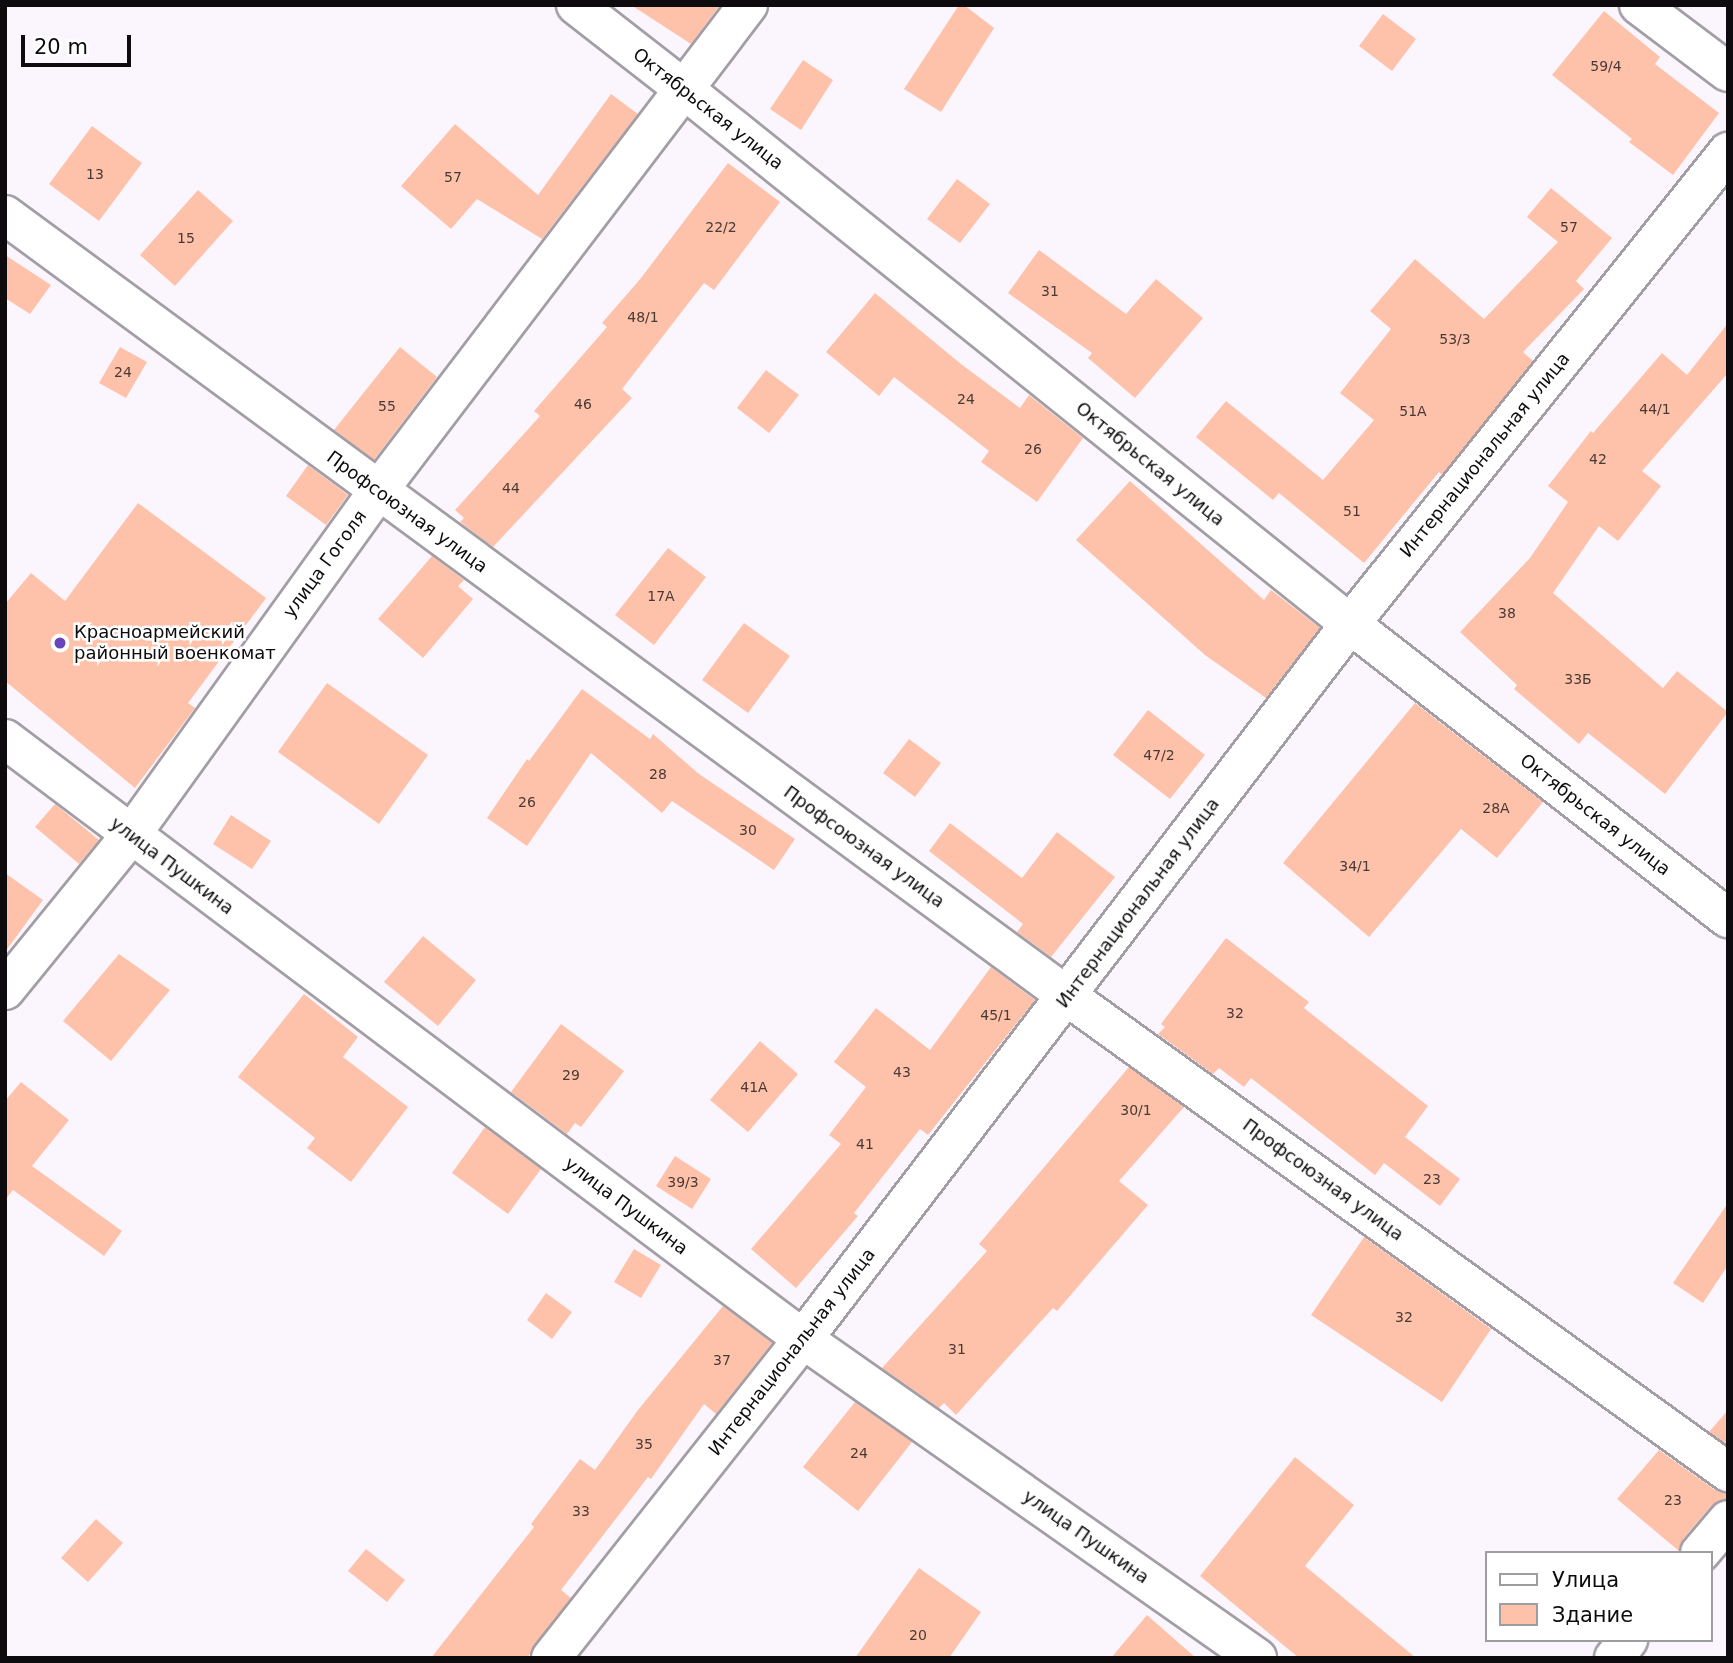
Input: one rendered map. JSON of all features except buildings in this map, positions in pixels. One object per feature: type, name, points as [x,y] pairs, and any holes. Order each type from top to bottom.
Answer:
[{"type":"street","name":"Октябрьская улица","points":[[576,5],[1350,624],[1728,918]]},
{"type":"street","name":"улица Гоголя","points":[[5,990],[131,835],[378,491],[748,5]]},
{"type":"street","points":[[1639,5],[1728,72]]},
{"type":"street","name":"Интернациональная улица","points":[[551,1658],[803,1339],[1350,624],[1728,152]]},
{"type":"street","name":"Профсоюзная улица","points":[[5,215],[1067,996],[1728,1472]]},
{"type":"street","name":"улица Пушкина","points":[[5,739],[803,1339],[1257,1658]]},
{"type":"street","points":[[1702,1551],[1728,1520]]},
{"type":"street","points":[[1614,1658],[1627,1642]]},
{"type":"place","name":"Красноармейский районный военкомат","points":[[60,643]]}]
